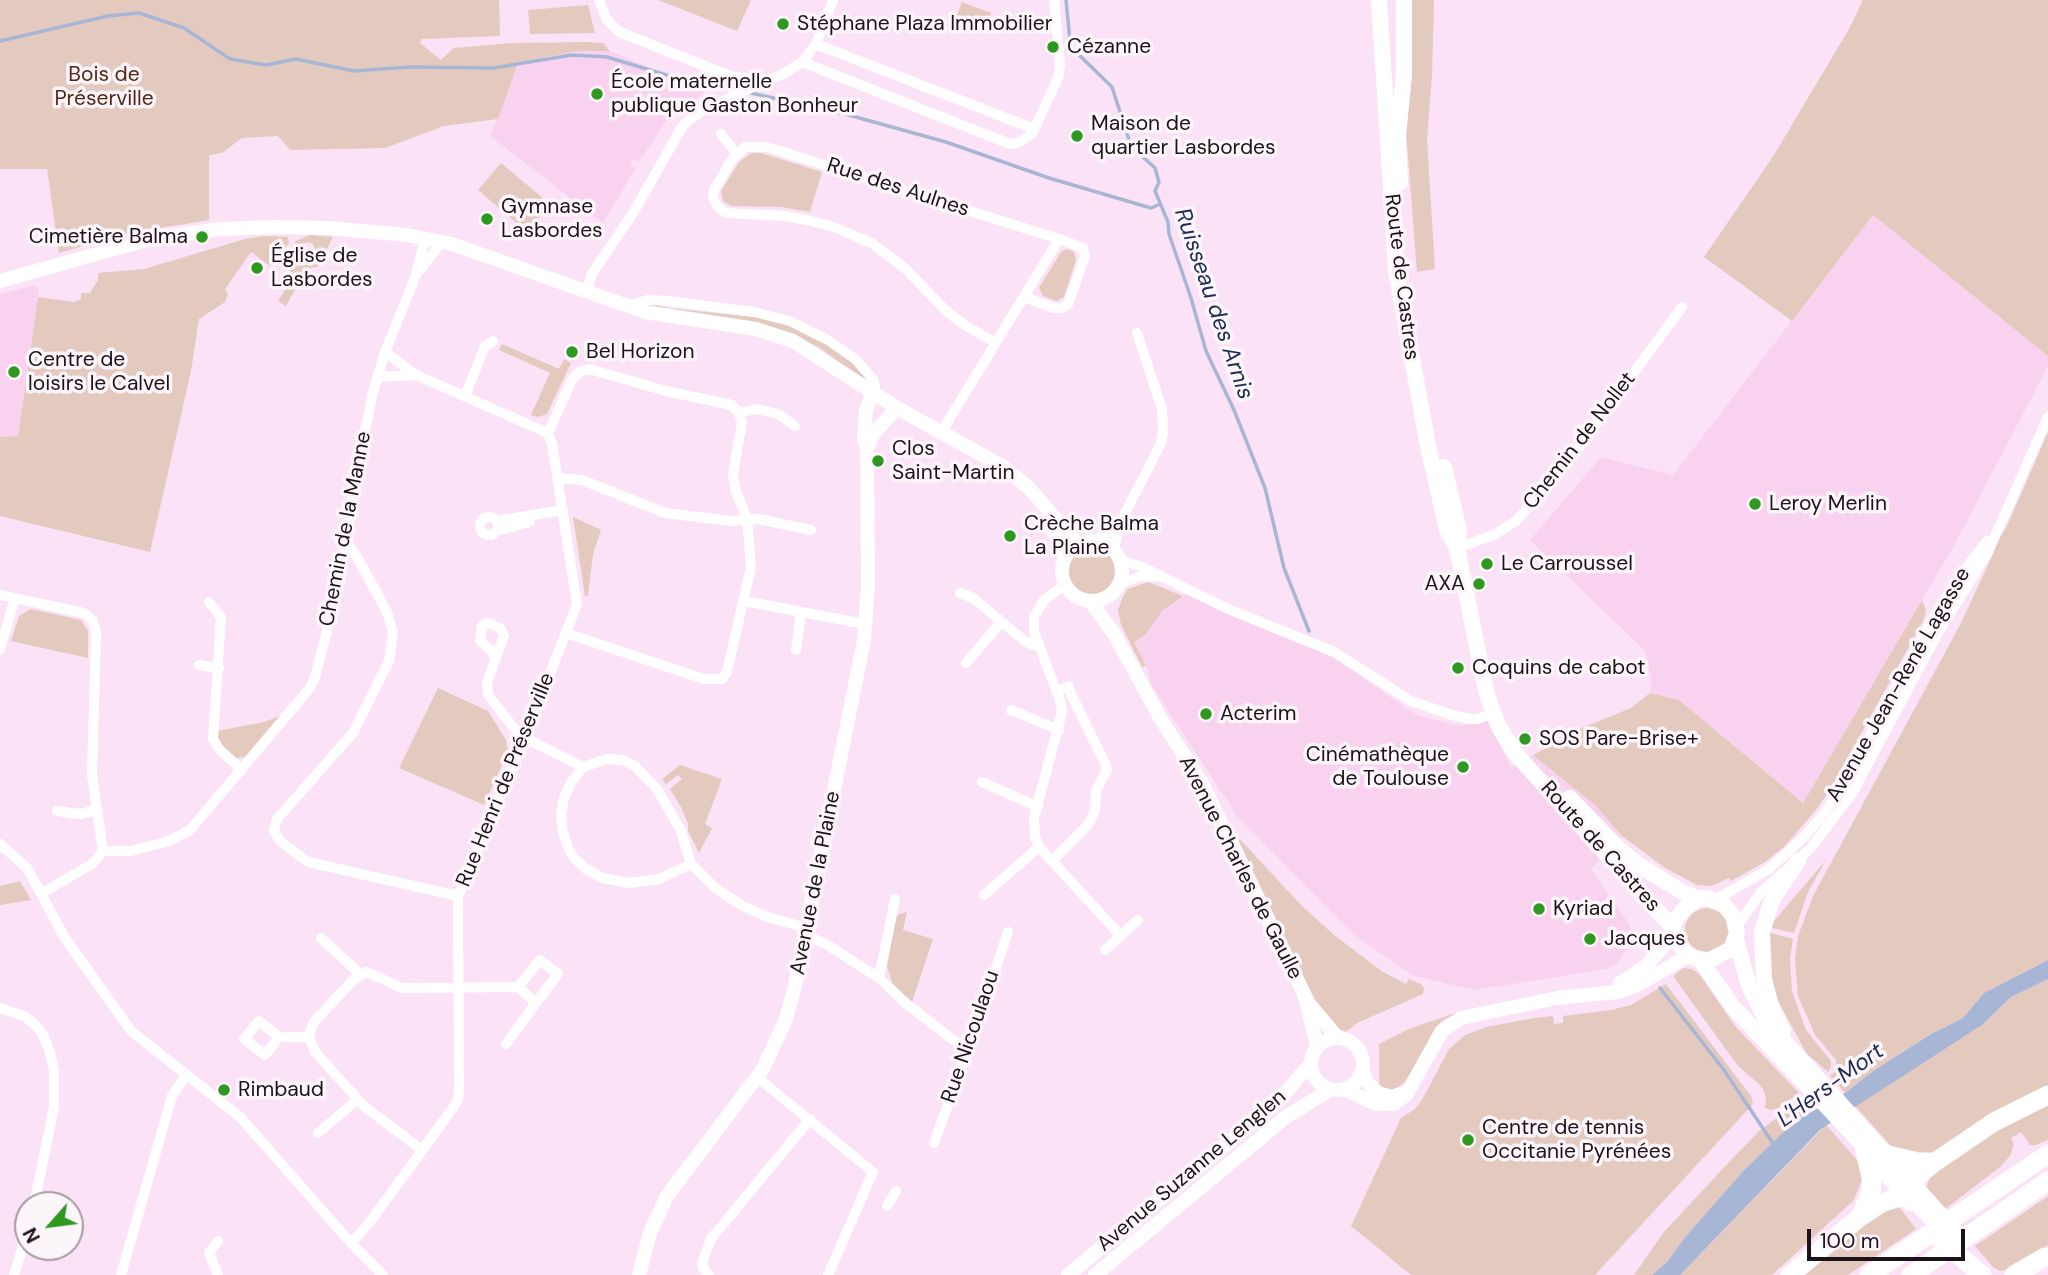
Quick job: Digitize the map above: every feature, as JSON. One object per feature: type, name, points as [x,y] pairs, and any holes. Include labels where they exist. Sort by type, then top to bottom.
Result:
[{"type":"highway","points":[[1915,1197],[1935,1162],[1994,1122],[2048,1095]]},
{"type":"highway","points":[[1860,1217],[1871,1192],[1869,1143]]},
{"type":"highway","points":[[1869,1275],[2048,1154]]},
{"type":"highway","points":[[1888,1156],[1918,1162],[1935,1162]]},
{"type":"highway","points":[[1911,1275],[2048,1181]]},
{"type":"highway","points":[[1790,1275],[1881,1203],[1915,1197]]},
{"type":"highway","points":[[1915,1197],[1936,1221],[1959,1237]]},
{"type":"highway","points":[[1938,1237],[1977,1273]]},
{"type":"highway","points":[[2014,1275],[2047,1256]]},
{"type":"highway","points":[[2028,1275],[2047,1256]]},
{"type":"main road","name":"Route de Castres","points":[[1379,0],[1396,270],[1443,514],[1447,530],[1457,548],[1485,686],[1493,712],[1507,741],[1526,766],[1674,931]]},
{"type":"main road","name":"Route de Castres","points":[[1404,0],[1404,74],[1398,136],[1406,260],[1418,339],[1459,530],[1457,548]]},
{"type":"main road","name":"Route de Castres","points":[[1526,766],[1570,798],[1637,864],[1699,899]]},
{"type":"main road","points":[[1798,861],[1772,900],[1762,932],[1761,948],[1767,993],[1792,1049],[1808,1076]]},
{"type":"main road","points":[[1792,1049],[1759,1010],[1749,986],[1733,916],[1724,905],[1723,896],[1699,899],[1685,908],[1676,919],[1674,931],[1694,958],[1734,1008],[1808,1076],[1915,1197]]},
{"type":"main road","points":[[1694,958],[1714,960],[1726,954],[1736,933]]},
{"type":"main road","points":[[1869,1143],[1888,1156],[1938,1237]]},
{"type":"main road","points":[[1959,1237],[1977,1273]]},
{"type":"street","points":[[599,0],[610,25],[629,37],[733,77],[765,82]]},
{"type":"street","points":[[586,290],[592,274],[632,213],[683,125],[698,112],[802,62],[816,44],[833,0]]},
{"type":"street","points":[[802,62],[1010,144],[1026,140],[1034,129],[1060,70],[1055,0]]},
{"type":"street","points":[[816,44],[1034,129]]},
{"type":"street","points":[[721,134],[737,153],[714,190],[713,198],[718,207],[726,213],[785,216],[811,221],[873,244],[906,269],[944,309],[963,324],[996,342]]},
{"type":"street","name":"Rue des Aulnes","points":[[737,153],[751,145],[767,147],[1082,246],[1085,253],[1071,301],[1058,308],[1024,297]]},
{"type":"street","points":[[0,281],[126,244],[202,231],[294,227],[425,238],[586,290],[626,306],[671,317],[775,334],[814,352],[872,393],[988,457],[1028,487],[1085,543],[1102,543],[1117,556],[1226,608],[1334,652],[1411,701],[1430,709],[1471,719],[1478,719],[1493,712]]},
{"type":"street","name":"Chemin de la Manne","points":[[103,850],[131,850],[179,837],[190,830],[310,688],[321,656],[342,564],[360,450],[377,377],[416,275],[425,238]]},
{"type":"street","points":[[941,433],[1059,239]]},
{"type":"street","name":"Chemin de la Manne","points":[[416,275],[442,242]]},
{"type":"street","points":[[626,306],[648,300],[668,301],[771,315],[807,328],[828,340],[868,372],[875,386],[872,393]]},
{"type":"street","name":"Chemin de Nollet","points":[[1457,548],[1496,534],[1517,520],[1566,465],[1682,307]]},
{"type":"street","points":[[1114,590],[1121,574],[1117,556],[1118,527],[1161,443],[1163,433],[1162,409],[1137,333]]},
{"type":"street","points":[[465,396],[485,346],[493,341]]},
{"type":"street","points":[[385,352],[416,375],[548,433],[572,380],[579,372],[589,369],[666,391],[732,405],[739,413],[742,422],[733,474],[736,492],[747,519],[751,566],[727,672],[722,679],[704,678],[566,633]]},
{"type":"street","points":[[377,377],[416,375]]},
{"type":"street","name":"Avenue de la Plaine","points":[[639,1275],[650,1233],[667,1196],[758,1078],[786,1019],[806,932],[865,624],[868,586],[867,449],[864,438],[866,411],[872,393]]},
{"type":"street","points":[[867,449],[874,433],[897,408]]},
{"type":"street","points":[[739,413],[748,410],[766,411],[778,414],[795,426]]},
{"type":"street","name":"Avenue Jean-René Lagasse","points":[[1736,933],[1760,892],[1798,861],[1830,825],[1852,794],[1938,633],[1988,552],[2048,417]]},
{"type":"street","name":"Rue Henri de Préserville","points":[[351,1243],[370,1222],[458,1098],[458,896],[525,738],[577,604],[558,478],[548,433]]},
{"type":"street","points":[[941,433],[1022,493],[1050,525],[1067,555]]},
{"type":"street","points":[[558,478],[582,480],[665,513],[730,521],[747,519],[811,530]]},
{"type":"street","points":[[496,526],[534,520],[544,513],[563,510]]},
{"type":"street","name":"Avenue Jean-René Lagasse","points":[[1723,896],[1761,875],[1813,828],[1836,796],[1956,581],[2000,525]]},
{"type":"street","points":[[1118,527],[1067,555],[1062,570],[1065,585],[1075,596],[1090,601],[1100,600],[1142,576],[1161,577]]},
{"type":"street","points":[[345,545],[354,551],[391,622],[393,647],[389,661],[354,733],[277,819],[274,831],[279,841],[308,862],[458,896]]},
{"type":"street","points":[[342,564],[364,572]]},
{"type":"street","points":[[1956,581],[1966,588]]},
{"type":"street","points":[[1065,585],[1037,608],[1034,624],[1038,644],[1057,691],[1062,712],[1034,827],[1039,847],[1121,936]]},
{"type":"street","name":"Avenue Charles de Gaulle","points":[[1113,632],[1114,590]]},
{"type":"street","points":[[960,593],[973,598],[1026,642],[1038,644]]},
{"type":"street","points":[[0,595],[84,613],[93,621],[96,633],[92,775],[103,850],[92,864],[42,893]]},
{"type":"street","points":[[0,649],[15,598]]},
{"type":"street","points":[[744,601],[865,624]]},
{"type":"street","name":"Avenue Charles de Gaulle","points":[[1090,601],[1113,632],[1162,721],[1202,783],[1315,1018],[1338,1038]]},
{"type":"street","points":[[209,602],[221,617],[213,740],[242,770]]},
{"type":"street","points":[[796,650],[801,612]]},
{"type":"street","points":[[966,663],[1001,622]]},
{"type":"street","points":[[495,658],[487,682],[488,695],[513,727],[525,738],[583,767]]},
{"type":"street","points":[[200,665],[219,668]]},
{"type":"street","points":[[1052,861],[1088,825],[1095,810],[1096,791],[1107,770],[1069,686],[1057,691]]},
{"type":"street","points":[[1011,710],[1059,730]]},
{"type":"street","points":[[691,864],[659,879],[639,883],[611,881],[586,869],[569,850],[561,825],[564,798],[583,767],[598,760],[615,759],[629,763],[641,771],[657,789],[674,816],[691,864],[714,887],[741,905],[767,917],[800,926],[811,938],[826,944],[879,978],[903,1001],[953,1040],[965,1045]]},
{"type":"street","points":[[982,782],[1038,807]]},
{"type":"street","points":[[57,811],[80,814],[98,810]]},
{"type":"street","points":[[0,844],[23,861],[65,938],[126,1026],[240,1116],[351,1243],[383,1275]]},
{"type":"street","points":[[984,895],[1039,847]]},
{"type":"street","points":[[879,978],[895,899]]},
{"type":"street","points":[[1105,950],[1138,920]]},
{"type":"street","points":[[1412,1085],[1398,1095],[1385,1096],[1368,1083],[1358,1049],[1350,1041],[1338,1038],[1323,1041],[1317,1046],[1311,1063],[1317,1080],[1376,1104],[1389,1105],[1406,1095],[1412,1085],[1436,1039],[1451,1024],[1472,1014],[1561,998],[1619,984],[1646,966],[1674,931]]},
{"type":"street","name":"Rue Nicoulaou","points":[[934,1143],[962,1066],[965,1045],[977,1025],[1008,932]]},
{"type":"street","points":[[321,938],[360,974]]},
{"type":"street","points":[[1561,998],[1627,990],[1694,958]]},
{"type":"street","points":[[506,1044],[558,974],[540,960],[518,986]]},
{"type":"street","points":[[422,1150],[357,1100],[315,1052],[309,1037],[313,1023],[360,974],[367,972],[402,988],[518,986],[536,1003]]},
{"type":"street","points":[[0,1007],[24,1016],[33,1023],[45,1041],[54,1070],[54,1107],[37,1191]]},
{"type":"street","name":"Avenue Charles de Gaulle","points":[[1315,1018],[1317,1046]]},
{"type":"street","points":[[279,1037],[309,1037]]},
{"type":"street","name":"Avenue Suzanne Lenglen","points":[[1069,1275],[1277,1102],[1311,1063]]},
{"type":"street","points":[[1337,1089],[1355,1082],[1362,1070]]},
{"type":"street","points":[[121,1275],[172,1096],[186,1074]]},
{"type":"street","points":[[758,1078],[873,1172],[828,1275]]},
{"type":"street","name":"Avenue Suzanne Lenglen","points":[[1095,1275],[1286,1117],[1337,1089]]},
{"type":"street","points":[[318,1133],[357,1100]]},
{"type":"street","points":[[709,1275],[702,1263],[711,1239],[810,1119]]},
{"type":"street","points":[[887,1206],[896,1191]]},
{"type":"street","points":[[218,1241],[209,1253],[218,1275]]},
{"type":"shaded area","points":[[576,51],[610,51],[705,91],[693,102],[682,97],[639,162],[633,159],[630,164],[636,168],[603,223],[490,136],[518,63]]},
{"type":"shaded area","points":[[1873,215],[2048,356],[2048,366],[1956,542],[1803,803],[1679,700],[1650,693],[1651,677],[1645,651],[1530,540],[1601,457],[1673,475]]},
{"type":"shaded area","name":"Centre de loisirs le Calvel","points":[[31,286],[39,288],[18,436],[0,437],[0,294]]},
{"type":"shaded area","points":[[1187,594],[1310,641],[1416,715],[1460,726],[1487,720],[1511,767],[1533,755],[1569,783],[1595,805],[1622,836],[1591,869],[1629,924],[1631,932],[1626,952],[1615,965],[1605,969],[1475,990],[1414,976],[1355,936],[1237,816],[1151,684],[1146,665],[1134,642],[1146,634],[1162,611]]},
{"type":"green space","name":"Bois de Préserville","points":[[0,0],[499,0],[500,36],[422,39],[420,43],[441,60],[454,48],[513,43],[603,43],[610,51],[576,51],[518,63],[498,119],[444,126],[385,148],[290,150],[278,136],[242,138],[222,153],[209,155],[209,220],[130,233],[59,253],[47,169],[0,169]]},
{"type":"green space","points":[[658,0],[751,0],[737,31]]},
{"type":"green space","points":[[1412,0],[1434,0],[1427,139],[1435,269],[1417,272],[1406,132],[1412,75]]},
{"type":"green space","points":[[1863,0],[2048,0],[2048,356],[1873,215],[1792,321],[1704,257],[1774,155],[1849,29]]},
{"type":"green space","points":[[962,2],[991,13],[984,32],[955,20]]},
{"type":"green space","points":[[588,5],[595,33],[530,34],[528,10]]},
{"type":"green space","points":[[751,153],[761,153],[822,172],[810,212],[781,207],[731,206],[723,201],[721,191],[739,162]]},
{"type":"green space","points":[[501,163],[550,204],[527,232],[478,190]]},
{"type":"green space","points":[[310,235],[333,237],[325,253],[307,242],[301,245],[297,255],[281,262],[296,241]]},
{"type":"green space","points":[[264,236],[288,237],[289,243],[270,266],[251,252],[225,289],[228,294],[225,302],[199,319],[191,371],[150,552],[0,516],[0,437],[18,436],[38,297],[74,302],[81,299],[81,293],[90,293],[98,280],[98,273],[144,269],[245,239]]},
{"type":"green space","points":[[1067,249],[1074,252],[1076,260],[1064,297],[1056,301],[1043,296],[1039,288],[1061,252]]},
{"type":"green space","points":[[316,252],[324,256],[318,267],[304,273],[286,306],[278,301],[294,276],[283,264],[301,256],[309,258]]},
{"type":"green space","points":[[651,302],[668,308],[764,318],[804,331],[852,360],[866,378],[863,379],[818,347],[800,338],[648,306]]},
{"type":"green space","points":[[502,344],[559,369],[564,359],[571,363],[547,414],[538,417],[531,415],[550,373],[499,350]]},
{"type":"green space","points":[[2048,432],[2048,960],[1984,993],[1963,1018],[1931,1034],[1873,1071],[1845,1093],[1830,1076],[1837,1070],[1836,1060],[1815,1035],[1798,996],[1795,959],[1798,936],[1813,896],[1960,625]]},
{"type":"green space","points":[[573,517],[601,530],[593,554],[588,596],[585,596]]},
{"type":"green space","points":[[1091,547],[1108,554],[1115,571],[1108,588],[1091,595],[1074,588],[1067,571],[1074,554]]},
{"type":"green space","points":[[1148,582],[1183,596],[1162,611],[1146,634],[1134,642],[1146,665],[1142,667],[1121,625],[1118,610],[1128,589]]},
{"type":"green space","points":[[1922,600],[1926,610],[1924,619],[1832,787],[1785,846],[1765,862],[1731,881],[1729,878],[1711,886],[1697,885],[1665,868],[1622,836],[1595,805],[1533,755],[1584,727],[1631,708],[1650,693],[1679,700],[1803,803]]},
{"type":"green space","points":[[31,609],[81,620],[88,631],[88,658],[11,641],[19,616]]},
{"type":"green space","points":[[438,688],[488,711],[506,740],[508,752],[484,805],[399,768]]},
{"type":"green space","points":[[280,716],[245,757],[236,758],[218,743],[217,731],[264,722]]},
{"type":"green space","points":[[680,765],[722,779],[705,824],[712,828],[699,853],[688,831],[681,807],[670,789],[682,779],[678,775],[666,784],[662,779]]},
{"type":"green space","points":[[1236,835],[1300,904],[1334,935],[1383,972],[1406,984],[1409,979],[1421,984],[1424,988],[1423,994],[1357,1023],[1346,1032],[1335,1027],[1309,988]]},
{"type":"green space","points":[[1826,860],[1808,892],[1794,933],[1772,928],[1774,921]]},
{"type":"green space","points":[[20,881],[31,900],[0,905],[0,886]]},
{"type":"green space","points":[[1707,908],[1723,914],[1729,930],[1723,946],[1707,952],[1691,946],[1685,930],[1691,914]]},
{"type":"green space","points":[[907,912],[903,930],[933,939],[912,1002],[892,983],[887,966],[896,918]]},
{"type":"green space","points":[[1768,932],[1793,939],[1790,958],[1792,991],[1806,1030],[1831,1061],[1828,1072],[1807,1054],[1775,1000],[1770,981]]},
{"type":"green space","points":[[1683,968],[1692,969],[1700,975],[1735,1026],[1799,1093],[1778,1109],[1769,1110],[1764,1107],[1765,1094],[1760,1085],[1738,1066],[1673,976]]},
{"type":"green space","points":[[2048,979],[2048,1087],[1939,1150],[1922,1157],[1891,1146],[1855,1106],[1982,1025],[2011,997]]},
{"type":"green space","points":[[1666,984],[1751,1096],[1753,1104],[1595,1275],[1411,1275],[1351,1226],[1401,1118],[1415,1109],[1422,1100],[1449,1049],[1465,1035],[1486,1027],[1534,1018],[1553,1016],[1554,1024],[1563,1023],[1563,1016],[1631,1005]]},
{"type":"green space","points":[[1459,1012],[1443,1020],[1435,1028],[1407,1081],[1393,1090],[1379,1087],[1379,1044],[1411,1028]]},
{"type":"green space","points":[[1803,1098],[1814,1109],[1794,1122],[1745,1169],[1686,1236],[1667,1262],[1652,1275],[1634,1275],[1663,1233],[1730,1161],[1758,1132]]},
{"type":"green space","points":[[2048,1104],[2048,1140],[2030,1145],[2021,1132],[2011,1138],[2014,1144],[2010,1156],[2000,1167],[1944,1210],[1926,1187],[1932,1174],[1993,1133]]},
{"type":"green space","points":[[1826,1125],[1857,1160],[1863,1177],[1854,1200],[1772,1275],[1680,1275]]},
{"type":"green space","points":[[2048,1196],[2048,1245],[2016,1269],[2000,1271],[1993,1267],[1975,1246]]},
{"type":"green space","points":[[1896,1207],[1900,1208],[1916,1229],[1848,1275],[1804,1275],[1870,1218]]},
{"type":"water","points":[[2048,960],[2048,979],[2011,997],[1982,1025],[1821,1129],[1680,1275],[1652,1275],[1667,1262],[1686,1236],[1745,1169],[1794,1122],[1845,1093],[1873,1071],[1931,1034],[1963,1018],[1984,993]]},
{"type":"waterway","name":"Ruisseau des Arnis","points":[[1066,0],[1070,41]]},
{"type":"waterway","points":[[0,41],[108,16],[139,13],[184,28],[230,59],[266,65],[296,59],[354,71],[409,67],[493,68],[572,55],[607,57],[706,87],[740,90]]},
{"type":"waterway","name":"Ruisseau des Arnis","points":[[1073,49],[1112,87],[1131,146],[1155,168],[1159,182],[1155,191],[1168,222],[1169,234],[1206,351],[1234,410],[1265,488],[1284,568],[1309,631]]},
{"type":"waterway","points":[[751,93],[845,114],[946,142],[1049,178],[1151,208],[1160,204]]},
{"type":"waterway","name":"Ruisseau des Arnis","points":[[1660,988],[1724,1070],[1774,1145]]},
{"type":"place","name":"Stéphane Plaza Immobilier","points":[[783,24]]},
{"type":"place","name":"Cézanne","points":[[1053,47]]},
{"type":"place","name":"École maternelle publique Gaston Bonheur","points":[[597,94]]},
{"type":"place","name":"Maison de quartier Lasbordes","points":[[1077,136]]},
{"type":"place","name":"Gymnase Lasbordes","points":[[487,219]]},
{"type":"place","name":"Cimetière Balma","points":[[202,237]]},
{"type":"place","name":"Église de Lasbordes","points":[[257,268]]},
{"type":"place","name":"Bel Horizon","points":[[572,352]]},
{"type":"place","name":"Centre de loisirs le Calvel","points":[[14,372]]},
{"type":"place","name":"Clos Saint-Martin","points":[[878,461]]},
{"type":"place","name":"Leroy Merlin","points":[[1755,504]]},
{"type":"place","name":"Crèche Balma La Plaine","points":[[1010,536]]},
{"type":"place","name":"Le Carroussel","points":[[1487,564]]},
{"type":"place","name":"AXA","points":[[1479,584]]},
{"type":"place","name":"Coquins de cabot","points":[[1458,668]]},
{"type":"place","name":"Acterim","points":[[1206,714]]},
{"type":"place","name":"SOS Pare-Brise+","points":[[1525,739]]},
{"type":"place","name":"Cinémathèque de Toulouse","points":[[1463,767]]},
{"type":"place","name":"Kyriad","points":[[1539,909]]},
{"type":"place","name":"Jacques","points":[[1590,939]]},
{"type":"place","name":"Rimbaud","points":[[224,1090]]},
{"type":"place","name":"Centre de tennis Occitanie Pyrénées","points":[[1468,1140]]},
{"type":"water label","name":"L'Hers-Mort","points":[[1831,1086]]}]
